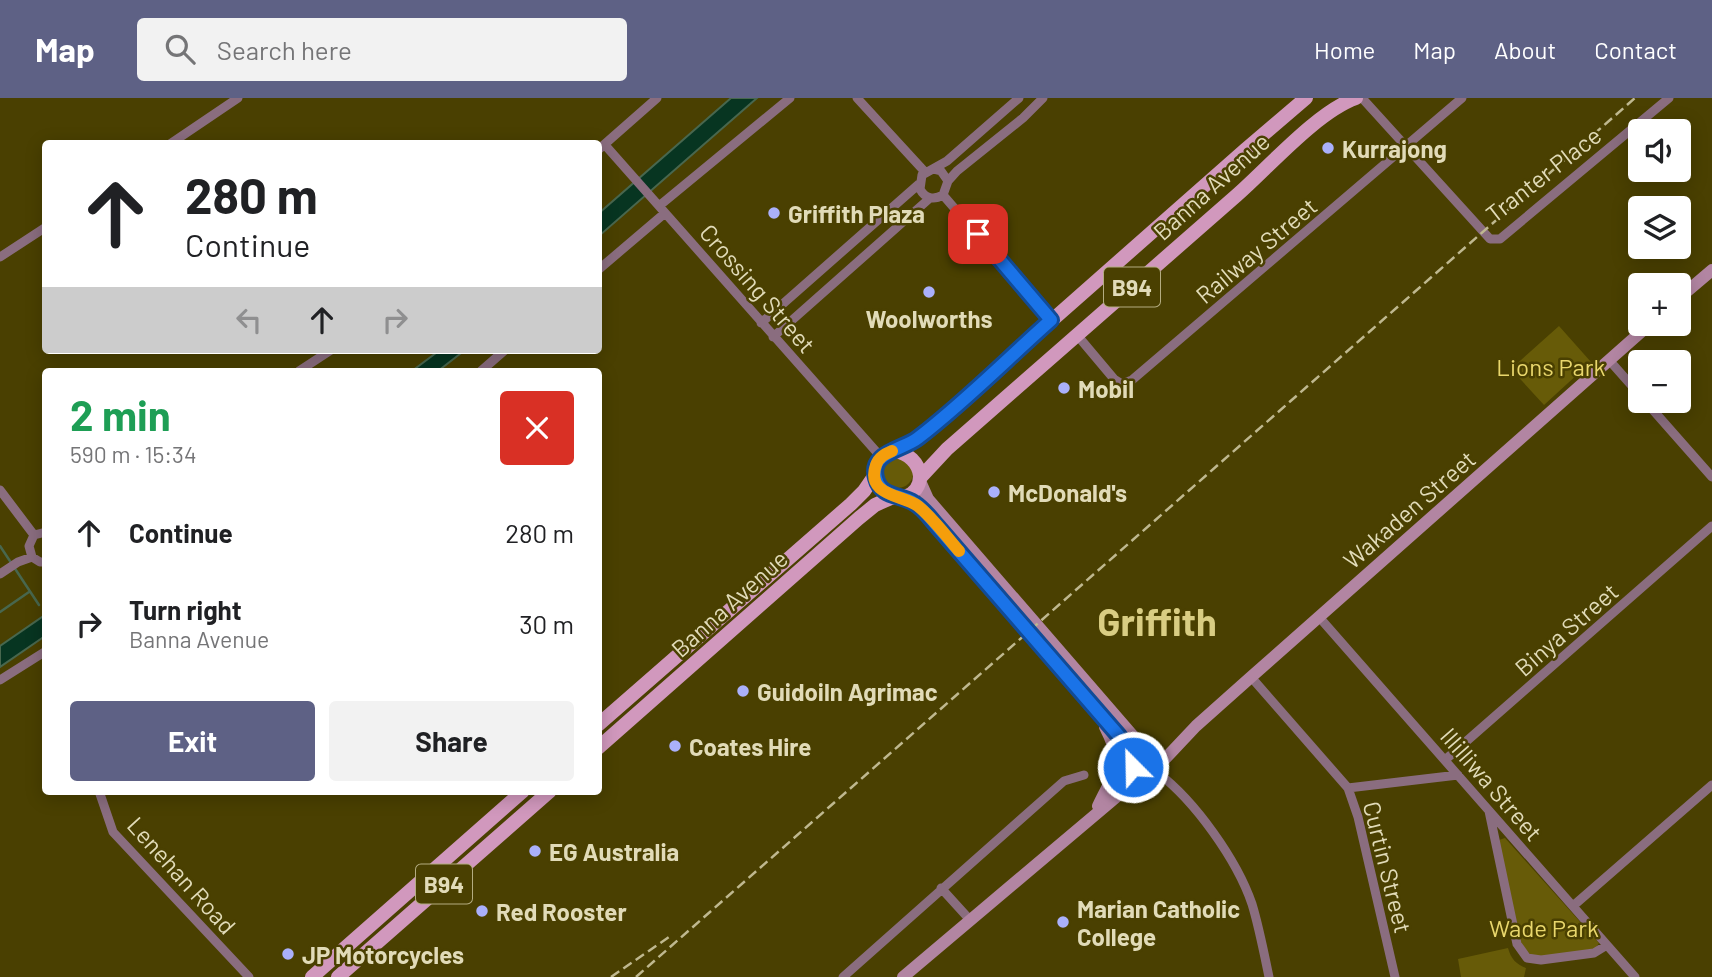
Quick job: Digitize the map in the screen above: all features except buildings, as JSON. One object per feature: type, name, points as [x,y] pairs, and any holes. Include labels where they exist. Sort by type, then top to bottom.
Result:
[{"type":"main road","name":"Banna Avenue","points":[[895,451],[909,445],[923,434],[1307,98]]},
{"type":"main road","name":"Banna Avenue","points":[[920,480],[947,449],[1322,117],[1352,99]]},
{"type":"main road","points":[[1691,288],[1712,270]]},
{"type":"main road","name":"Wakaden Street","points":[[903,977],[1079,827],[1127,788],[1156,771],[1196,726],[1636,336]]},
{"type":"main road","points":[[881,457],[875,468],[875,475],[881,488],[896,498],[915,503],[925,513],[1093,704],[1119,736],[1138,775],[1156,771],[1150,749],[1133,736],[1032,622],[924,494],[919,470],[911,459],[895,451]]},
{"type":"main road","name":"B94","points":[[881,457],[895,451]]},
{"type":"main road","name":"Banna Avenue","points":[[602,722],[851,504],[875,475]]},
{"type":"main road","name":"B94","points":[[896,498],[912,494],[920,480]]},
{"type":"main road","name":"Banna Avenue","points":[[602,744],[859,518],[875,505],[896,498]]},
{"type":"main road","points":[[1093,704],[1116,748],[1117,761],[1112,781],[1098,806]]},
{"type":"main road","name":"Wakaden Street","points":[[1079,827],[1118,785],[1138,751],[1150,749],[1196,726]]},
{"type":"main road","name":"B94","points":[[312,977],[518,795]]},
{"type":"main road","name":"B94","points":[[338,977],[545,795]]},
{"type":"street","points":[[176,140],[238,98]]},
{"type":"street","points":[[602,148],[657,98]]},
{"type":"street","points":[[602,266],[662,209],[790,98]]},
{"type":"street","points":[[857,98],[929,170],[945,173],[948,181]]},
{"type":"street","points":[[761,323],[919,184],[929,170],[947,161],[1019,98]]},
{"type":"street","points":[[943,195],[948,181],[957,171],[1023,118],[1043,98]]},
{"type":"street","name":"Railway Street","points":[[1077,335],[1114,379],[1122,384],[1132,380],[1462,98]]},
{"type":"street","name":"Tranter Place","points":[[1352,99],[1406,147],[1490,239],[1500,239],[1668,98]]},
{"type":"street","name":"Crossing Street","points":[[602,148],[635,179],[881,457]]},
{"type":"street","points":[[919,184],[922,193],[930,198]]},
{"type":"street","points":[[943,195],[1051,320]]},
{"type":"street","points":[[773,337],[930,198],[943,195]]},
{"type":"street","points":[[0,257],[42,230]]},
{"type":"street","points":[[304,368],[325,354]]},
{"type":"street","points":[[484,368],[500,354]]},
{"type":"street","points":[[1609,360],[1628,381]]},
{"type":"street","points":[[1656,413],[1712,477]]},
{"type":"street","points":[[0,490],[34,536]]},
{"type":"street","name":"Binya Street","points":[[1445,760],[1712,526]]},
{"type":"street","points":[[42,533],[34,536],[29,546],[32,557],[42,562]]},
{"type":"street","points":[[3,571],[32,557]]},
{"type":"street","name":"Illilliwa Street","points":[[1319,617],[1635,977]]},
{"type":"street","points":[[0,680],[42,653]]},
{"type":"street","name":"Curtin Street","points":[[1251,677],[1348,788],[1358,817],[1395,977]]},
{"type":"street","points":[[1156,771],[1198,814],[1238,874],[1251,902],[1269,977]]},
{"type":"street","points":[[844,977],[1064,781],[1084,775]]},
{"type":"street","points":[[1348,788],[1458,775]]},
{"type":"street","points":[[1573,906],[1712,785]]},
{"type":"street","name":"Lenehan Road","points":[[100,795],[113,832],[249,977]]},
{"type":"street","points":[[1489,811],[1517,944],[1522,953],[1527,958],[1541,960],[1594,953],[1607,945]]},
{"type":"street","points":[[942,888],[971,921]]},
{"type":"green space","name":"Lions Park","points":[[1559,326],[1591,362],[1544,405],[1511,369]]},
{"type":"green space","points":[[898,458],[909,462],[913,473],[909,484],[898,488],[887,484],[883,473],[887,462]]},
{"type":"green space","name":"Wade Park","points":[[1505,838],[1599,943],[1595,949],[1539,958],[1531,957],[1517,944],[1499,840]]},
{"type":"green space","points":[[1508,948],[1514,961],[1526,968],[1524,977],[1461,977],[1458,959]]},
{"type":"shaded area","points":[[731,98],[757,98],[602,233],[602,211]]},
{"type":"shaded area","points":[[435,354],[460,354],[442,368],[416,368]]},
{"type":"shaded area","points":[[42,617],[42,638],[0,667],[0,646]]},
{"type":"waterway","points":[[0,546],[39,605]]},
{"type":"waterway","points":[[0,612],[29,592]]},
{"type":"railway","points":[[636,977],[1635,98]]},
{"type":"railway","points":[[611,977],[669,937]]},
{"type":"slow traffic","points":[[892,451],[881,457],[875,468],[877,482],[881,488],[893,497],[915,503],[959,551]]},
{"type":"place","name":"Kurrajong","points":[[1328,148]]},
{"type":"place","name":"Griffith Plaza","points":[[774,213]]},
{"type":"place","name":"Woolworths","points":[[929,292]]},
{"type":"place","name":"Mobil","points":[[1064,388]]},
{"type":"place","name":"McDonald's","points":[[994,492]]},
{"type":"place","name":"Guidoiln Agrimac","points":[[743,691]]},
{"type":"place","name":"Coates Hire","points":[[675,746]]},
{"type":"place","name":"EG Australia","points":[[535,851]]},
{"type":"place","name":"Red Rooster","points":[[482,911]]},
{"type":"place","name":"Marian Catholic College","points":[[1063,922]]},
{"type":"place","name":"JP Motorcycles","points":[[288,954]]},
{"type":"district","name":"Griffith","points":[[1157,621]]},
{"type":"route","points":[[978,234],[1051,320],[916,440],[881,457],[875,468],[877,482],[893,497],[915,503],[937,526],[1093,704],[1133,757],[1133,767]]}]
